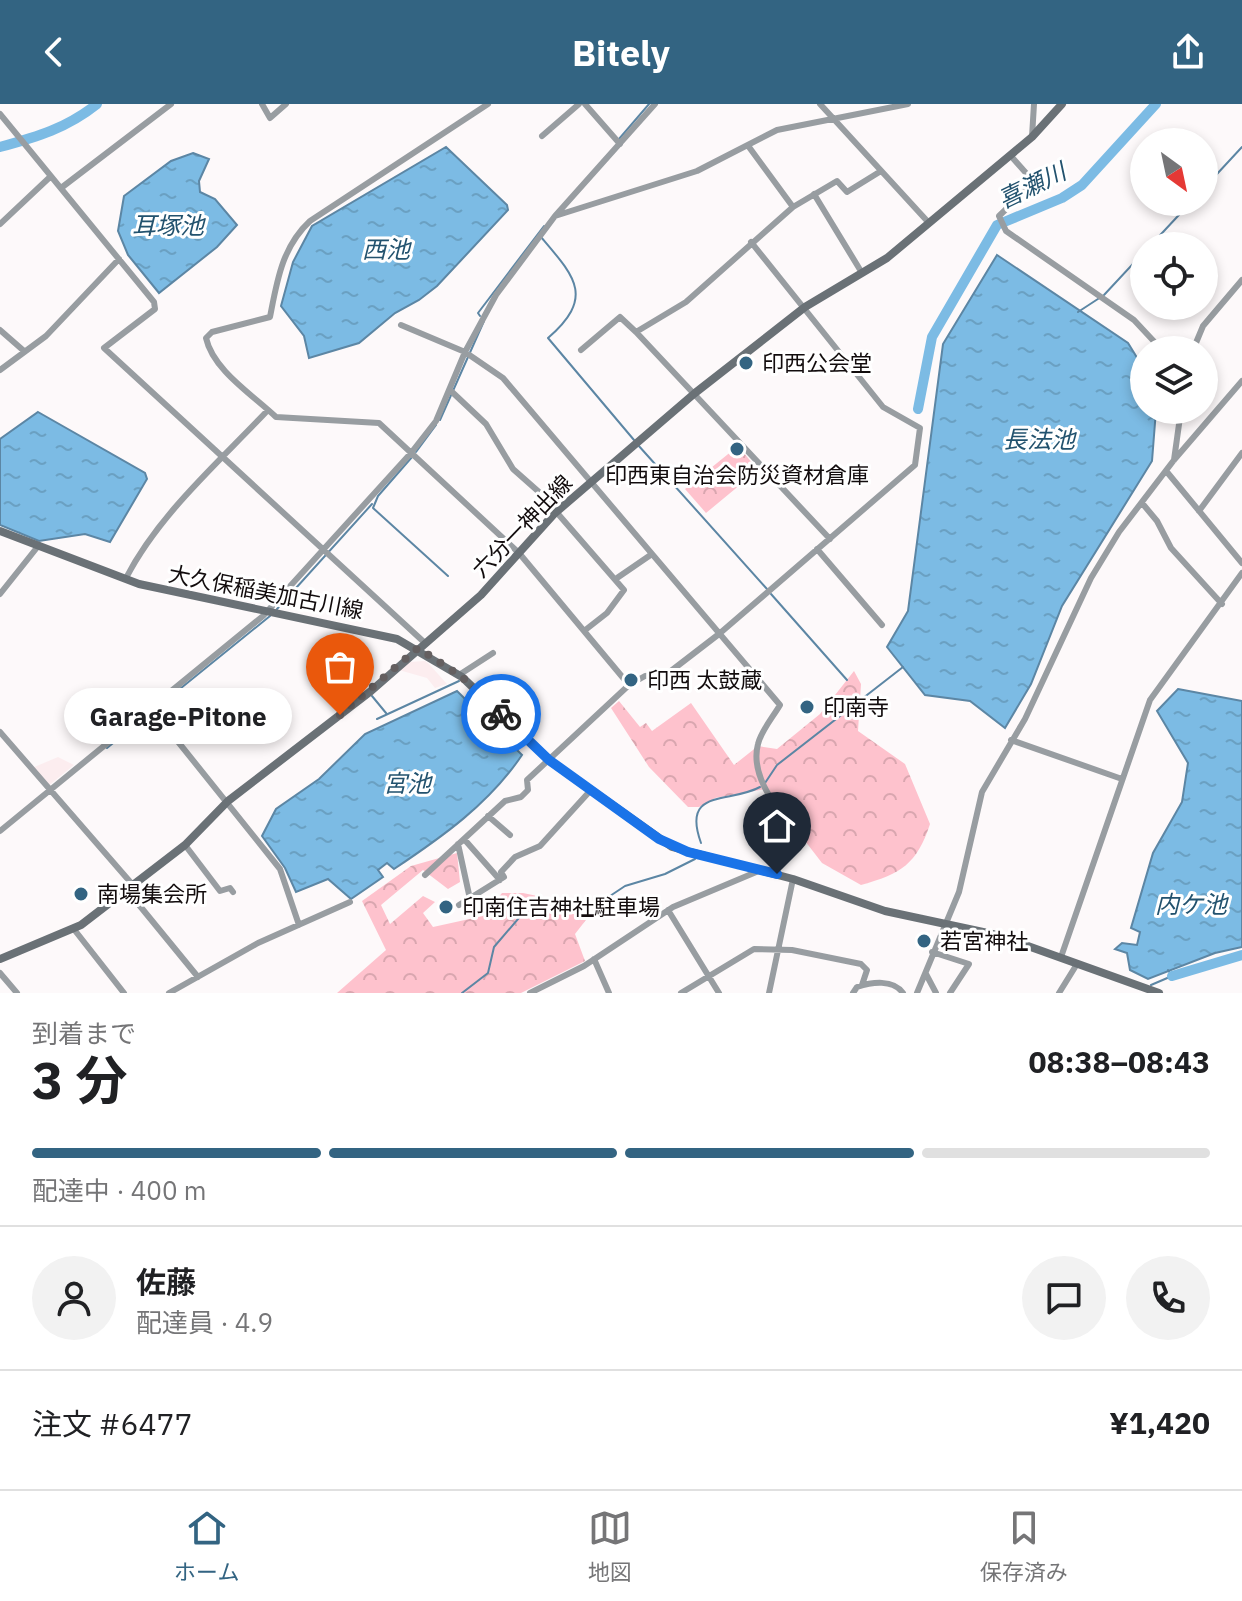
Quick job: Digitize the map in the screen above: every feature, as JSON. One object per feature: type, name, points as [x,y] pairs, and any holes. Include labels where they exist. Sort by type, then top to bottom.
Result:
[{"type":"main road","name":"六分一神出線","points":[[0,959],[73,928],[107,908],[129,886],[185,845],[228,801],[371,691],[481,595],[556,512],[695,393],[805,307],[887,258],[1032,137],[1062,104]]},
{"type":"main road","name":"大久保稲美加古川線","points":[[0,531],[174,593],[366,630],[422,646],[459,675],[549,760],[672,847],[793,879],[885,911],[997,935],[1159,993]]},
{"type":"street","points":[[61,188],[171,104]]},
{"type":"street","points":[[262,104],[270,118],[286,104]]},
{"type":"street","points":[[488,104],[451,125],[298,232],[290,241],[277,277],[270,317],[212,332],[206,338],[214,357],[276,417],[379,423],[519,553],[629,685]]},
{"type":"street","points":[[542,136],[582,104],[620,144]]},
{"type":"street","points":[[0,831],[268,611],[411,453],[436,421],[465,352],[496,295],[555,216],[655,104]]},
{"type":"street","points":[[820,104],[929,223]]},
{"type":"street","points":[[555,216],[697,171],[777,130],[908,104]]},
{"type":"street","points":[[1032,137],[1034,104]]},
{"type":"street","points":[[0,114],[154,302],[155,309],[104,348],[422,646]]},
{"type":"street","points":[[749,147],[793,207]]},
{"type":"street","points":[[1010,155],[1034,182],[999,216],[1004,228],[1134,320],[1149,336]]},
{"type":"street","points":[[636,332],[686,302],[793,207],[837,181],[847,192],[881,171]]},
{"type":"street","points":[[0,224],[50,177]]},
{"type":"street","points":[[814,194],[862,273]]},
{"type":"street","points":[[425,875],[505,801],[521,797],[528,790],[527,780],[629,685],[645,676],[667,674],[719,634],[915,465],[920,428],[883,407],[751,242]]},
{"type":"street","points":[[0,370],[46,336],[119,259]]},
{"type":"street","points":[[1199,336],[1203,326],[1242,280]]},
{"type":"street","points":[[581,350],[620,317],[830,539]]},
{"type":"street","points":[[401,325],[465,352],[503,378],[589,484],[780,705],[758,743],[756,760],[768,794],[798,836]]},
{"type":"street","points":[[0,330],[24,351]]},
{"type":"street","points":[[917,993],[959,892],[982,792],[1037,695],[1091,578],[1119,532],[1174,460],[1242,381]]},
{"type":"street","points":[[450,390],[486,424],[513,469],[586,540],[624,590],[584,631]]},
{"type":"street","points":[[126,578],[139,553],[160,527],[268,410]]},
{"type":"street","points":[[1174,460],[1179,424]]},
{"type":"street","points":[[1199,511],[1242,453]]},
{"type":"street","points":[[1167,472],[1242,563]]},
{"type":"street","points":[[1142,503],[1157,521],[1171,548],[1222,604]]},
{"type":"street","points":[[0,594],[39,545]]},
{"type":"street","points":[[817,549],[882,625]]},
{"type":"street","points":[[617,578],[652,554]]},
{"type":"street","points":[[1061,957],[1150,700],[1242,573]]},
{"type":"street","points":[[459,675],[493,653]]},
{"type":"street","points":[[151,708],[280,869],[299,925]]},
{"type":"street","points":[[0,732],[129,886],[198,977]]},
{"type":"street","points":[[1011,740],[1122,779]]},
{"type":"street","points":[[459,905],[504,877],[501,872],[506,864],[540,846],[590,791]]},
{"type":"street","points":[[488,816],[510,835]]},
{"type":"street","points":[[461,841],[500,880]]},
{"type":"street","points":[[461,841],[470,899]]},
{"type":"street","points":[[185,845],[220,891],[230,888],[233,892]]},
{"type":"street","points":[[530,993],[594,959],[668,910],[761,870]]},
{"type":"street","points":[[769,993],[793,879]]},
{"type":"street","points":[[169,993],[350,902]]},
{"type":"street","points":[[668,910],[719,993]]},
{"type":"street","points":[[73,928],[124,993]]},
{"type":"street","points":[[681,993],[754,949],[777,949],[861,964],[867,970],[862,985],[853,993]]},
{"type":"street","points":[[932,952],[969,964],[950,993]]},
{"type":"street","points":[[594,959],[609,993]]},
{"type":"street","points":[[1059,993],[1077,964]]},
{"type":"street","points":[[0,973],[17,993]]},
{"type":"street","points":[[926,974],[936,993]]},
{"type":"street","points":[[862,985],[890,983],[903,993]]},
{"type":"street","points":[[548,984],[554,993]]},
{"type":"shaded area","points":[[425,661],[447,684],[435,688],[427,678],[399,670],[409,662]]},
{"type":"shaded area","points":[[58,757],[74,765],[47,787],[32,768]]},
{"type":"green space","points":[[738,446],[758,470],[706,513],[685,489]]},
{"type":"green space","points":[[854,671],[861,684],[858,731],[905,764],[930,824],[919,849],[906,865],[861,885],[822,863],[765,789],[715,798],[699,807],[688,807],[649,767],[611,708],[619,701],[640,727],[646,723],[652,731],[691,703],[734,765],[758,746],[777,749],[820,714]]},
{"type":"green space","points":[[457,853],[460,882],[448,889],[423,870],[381,905],[390,924],[423,896],[435,902],[423,913],[433,927],[483,916],[502,893],[523,893],[585,906],[589,916],[575,934],[585,961],[521,993],[337,993],[386,950],[362,901],[411,866]]},
{"type":"water","name":"西池","points":[[446,147],[507,205],[508,210],[437,286],[419,300],[395,313],[359,343],[309,358],[304,336],[281,306],[293,262],[312,226]]},
{"type":"water","name":"耳塚池","points":[[193,153],[209,159],[199,181],[200,192],[215,199],[237,225],[217,247],[159,293],[128,255],[118,231],[124,196],[171,161]]},
{"type":"water","name":"長法池","points":[[997,255],[1128,343],[1130,424],[1155,424],[1152,461],[1062,606],[1031,684],[1005,728],[970,701],[925,695],[887,647],[908,611],[943,344]]},
{"type":"water","points":[[38,412],[145,473],[147,479],[110,542],[85,534],[39,541],[0,525],[0,439]]},
{"type":"water","name":"内ケ池","points":[[1178,689],[1242,701],[1242,947],[1215,953],[1148,979],[1130,970],[1127,953],[1115,949],[1122,943],[1137,945],[1140,932],[1131,928],[1153,853],[1182,802],[1188,763],[1157,711]]},
{"type":"water","name":"宮池","points":[[457,691],[522,755],[509,773],[480,804],[447,832],[394,869],[387,863],[378,870],[383,877],[351,899],[328,879],[296,892],[285,868],[262,836],[276,809],[319,779],[365,734]]},
{"type":"waterway","points":[[0,147],[51,131],[97,104]]},
{"type":"waterway","points":[[619,139],[649,104]]},
{"type":"waterway","name":"喜瀬川","points":[[918,409],[932,337],[997,225],[1062,198],[1082,185],[1156,104]]},
{"type":"waterway","points":[[1218,173],[1242,147]]},
{"type":"waterway","points":[[1163,232],[1178,216]]},
{"type":"waterway","points":[[480,316],[478,313],[544,226]]},
{"type":"waterway","points":[[541,237],[563,264],[575,287],[572,311],[548,338],[634,440]]},
{"type":"waterway","points":[[1078,312],[1104,295],[1130,267]]},
{"type":"waterway","points":[[440,420],[484,321]]},
{"type":"waterway","points":[[416,452],[436,425]]},
{"type":"waterway","points":[[638,445],[767,589]]},
{"type":"waterway","points":[[412,457],[378,496],[373,508],[448,576]]},
{"type":"waterway","points":[[277,609],[372,504]]},
{"type":"waterway","points":[[771,594],[847,680]]},
{"type":"waterway","points":[[107,748],[270,616]]},
{"type":"waterway","points":[[765,783],[777,765],[903,667]]},
{"type":"waterway","points":[[377,719],[459,681]]},
{"type":"waterway","points":[[372,696],[386,713]]},
{"type":"waterway","points":[[701,843],[697,813],[703,806],[760,787]]},
{"type":"waterway","points":[[462,993],[488,973],[494,947],[530,905],[546,902],[595,906],[625,886],[665,874],[695,859]]},
{"type":"waterway","points":[[1172,976],[1242,955]]},
{"type":"waterway","points":[[1151,985],[1172,976],[1168,970]]},
{"type":"way so far","points":[[340,715],[418,648],[462,677],[501,714]]},
{"type":"place","name":"印西公会堂","points":[[746,363]]},
{"type":"place","name":"印西東自治会防災資材倉庫","points":[[737,449]]},
{"type":"place","name":"印西 太鼓蔵","points":[[631,680]]},
{"type":"place","name":"印南寺","points":[[807,707]]},
{"type":"place","name":"Garage-Pitone","points":[[340,715]]},
{"type":"place","name":"南場集会所","points":[[81,894]]},
{"type":"place","name":"印南住吉神社駐車場","points":[[446,907]]},
{"type":"place","name":"若宮神社","points":[[924,941]]},
{"type":"route","points":[[501,714],[549,760],[672,847],[777,874]]}]
